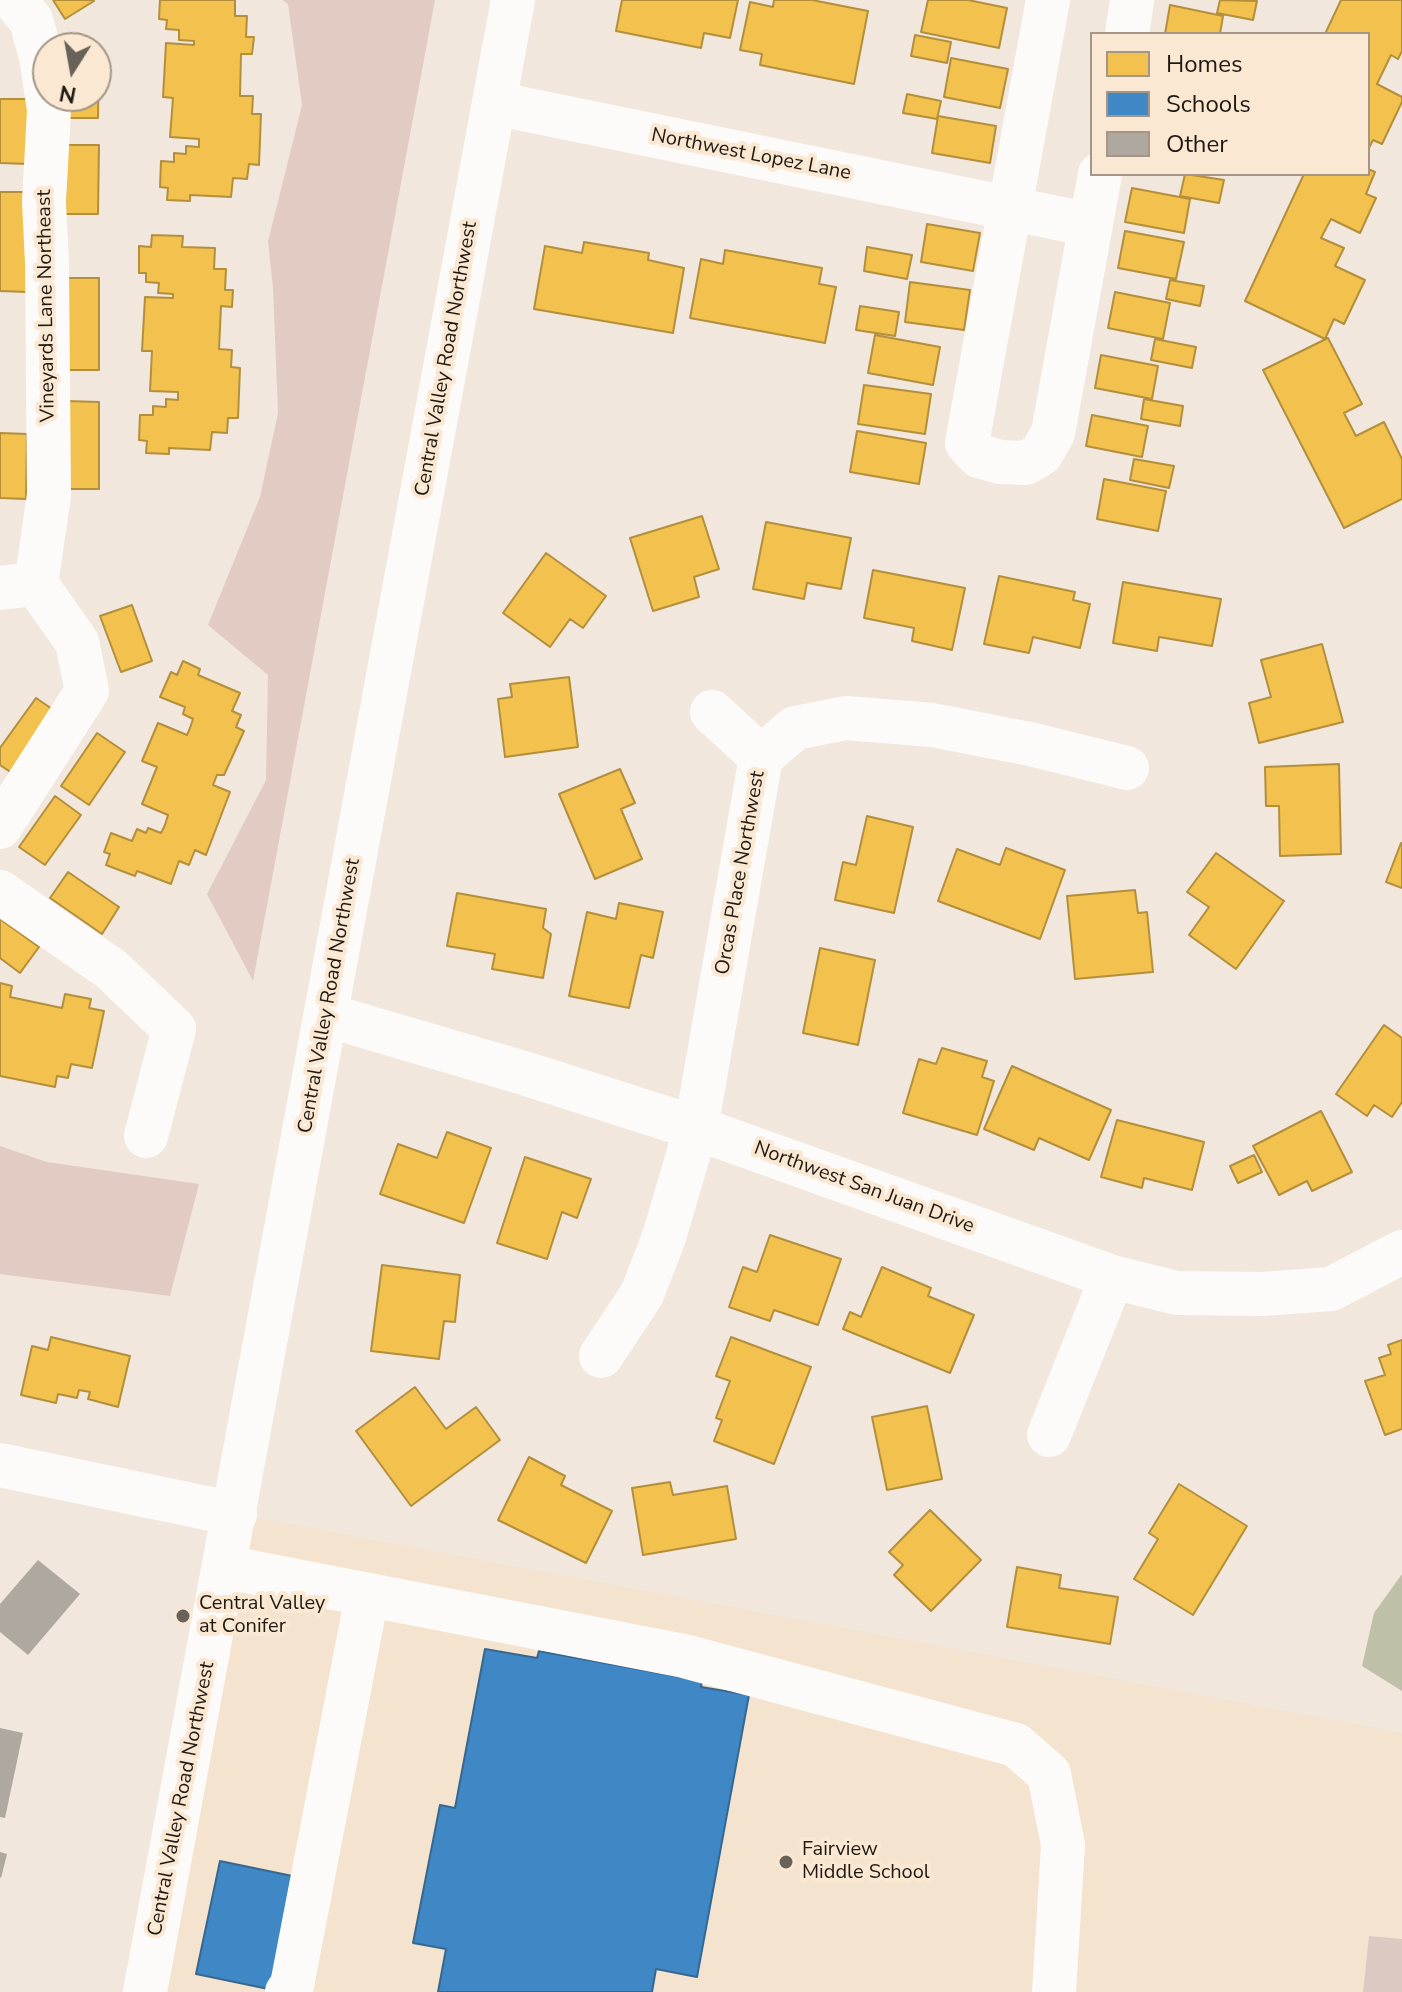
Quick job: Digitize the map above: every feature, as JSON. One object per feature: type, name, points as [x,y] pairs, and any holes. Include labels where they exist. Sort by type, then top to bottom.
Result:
[{"type":"street","name":"Vineyards Lane Northeast","points":[[14,0],[31,20],[41,57],[49,110],[44,202],[49,495],[18,586]]},
{"type":"street","name":"Central Valley Road Northwest","points":[[145,1992],[513,0]]},
{"type":"street","points":[[1048,0],[967,443],[979,456],[1000,462],[1026,463],[1041,454],[1053,433],[1100,176]]},
{"type":"street","points":[[1127,32],[1132,0]]},
{"type":"street","name":"Northwest Lopez Lane","points":[[494,103],[1091,225]]},
{"type":"street","points":[[0,827],[87,691],[77,642],[18,586]]},
{"type":"street","points":[[712,712],[761,757]]},
{"type":"street","name":"Orcas Place Northwest","points":[[601,1356],[642,1294],[664,1237],[696,1128],[761,757],[795,728],[846,718],[932,725],[1030,744],[1127,768]]},
{"type":"street","points":[[0,892],[111,969],[174,1029],[146,1136]]},
{"type":"street","name":"Northwest San Juan Drive","points":[[326,1015],[696,1128],[1112,1277],[1177,1293],[1262,1294],[1331,1289],[1402,1252]]},
{"type":"street","points":[[1049,1435],[1112,1277]]},
{"type":"street","points":[[0,1465],[235,1514]]},
{"type":"street","points":[[225,1567],[684,1656],[1016,1745],[1049,1774],[1063,1845],[1054,1992]]},
{"type":"street","points":[[287,1992],[292,1985],[367,1596]]},
{"type":"shaded area","points":[[282,0],[435,0],[253,981],[207,894],[266,780],[268,675],[208,625],[260,497],[278,413],[268,241],[302,105],[288,4]]},
{"type":"shaded area","points":[[0,1146],[47,1162],[199,1184],[170,1296],[0,1274]]},
{"type":"shaded area","name":"Fairview Middle School","points":[[235,1514],[1402,1733],[1402,1992],[145,1992]]},
{"type":"shaded area","points":[[1402,1574],[1402,1691],[1362,1666],[1374,1613]]},
{"type":"shaded area","points":[[1369,1936],[1402,1939],[1402,1992],[1363,1992]]},
{"type":"building: Homes","points":[[53,0],[93,0],[94,1],[65,19]]},
{"type":"building: Homes","points":[[160,0],[235,0],[235,16],[247,16],[246,37],[254,37],[252,54],[241,54],[240,96],[253,96],[252,114],[261,114],[259,165],[249,164],[247,179],[233,178],[231,197],[190,195],[190,201],[167,200],[168,188],[160,187],[161,161],[174,162],[174,153],[186,154],[186,146],[199,147],[199,139],[170,137],[173,98],[163,97],[166,43],[194,45],[194,41],[179,40],[179,30],[166,29],[167,20],[159,19]]},
{"type":"building: Homes","points":[[622,0],[738,0],[730,38],[704,33],[701,48],[616,31]]},
{"type":"building: Homes","points":[[774,0],[812,0],[868,11],[854,84],[760,65],[762,54],[740,50],[750,2],[773,7]]},
{"type":"building: Homes","points":[[928,0],[968,0],[1007,8],[999,48],[921,32]]},
{"type":"building: Homes","points":[[1220,0],[1257,1],[1253,20],[1217,13]]},
{"type":"building: Homes","points":[[1341,0],[1402,0],[1402,51],[1398,59],[1391,55],[1377,84],[1402,97],[1402,102],[1382,144],[1373,140],[1370,146],[1370,32],[1326,32]]},
{"type":"building: Homes","points":[[1170,5],[1223,16],[1220,32],[1165,32]]},
{"type":"building: Homes","points":[[915,35],[951,42],[947,63],[911,56]]},
{"type":"building: Homes","points":[[951,58],[1008,69],[1000,108],[944,97]]},
{"type":"building: Homes","points":[[907,94],[941,101],[937,119],[903,113]]},
{"type":"building: Homes","points":[[0,99],[28,99],[28,164],[0,163]]},
{"type":"building: Homes","points":[[66,112],[98,112],[98,118],[66,118]]},
{"type":"building: Homes","points":[[938,116],[996,126],[990,163],[932,153]]},
{"type":"building: Homes","points":[[66,145],[99,145],[98,214],[65,214]]},
{"type":"building: Homes","points":[[1370,170],[1375,172],[1366,194],[1376,198],[1360,233],[1331,219],[1321,238],[1344,248],[1335,266],[1365,280],[1344,324],[1334,319],[1325,339],[1245,301],[1303,176],[1370,176]]},
{"type":"building: Homes","points":[[1185,176],[1224,180],[1219,203],[1180,196]]},
{"type":"building: Homes","points":[[1132,188],[1190,199],[1184,233],[1125,222]]},
{"type":"building: Homes","points":[[0,192],[29,192],[27,292],[0,291]]},
{"type":"building: Homes","points":[[927,224],[980,233],[973,271],[921,262]]},
{"type":"building: Homes","points":[[1125,231],[1184,242],[1176,279],[1118,268]]},
{"type":"building: Homes","points":[[152,235],[183,236],[182,247],[215,248],[214,269],[226,269],[225,290],[233,290],[232,307],[221,306],[219,349],[232,350],[231,367],[240,368],[238,418],[228,418],[227,433],[212,432],[210,450],[169,448],[169,454],[146,453],[147,441],[139,440],[140,415],[153,415],[153,406],[166,407],[166,399],[178,400],[178,392],[150,391],[152,351],[142,351],[145,297],[173,298],[173,294],[158,293],[159,283],[146,282],[146,273],[139,273],[139,246],[151,247]]},
{"type":"building: Homes","points":[[584,242],[649,253],[648,260],[684,268],[673,333],[534,309],[545,246],[582,253]]},
{"type":"building: Homes","points":[[867,247],[912,255],[907,279],[864,271]]},
{"type":"building: Homes","points":[[725,250],[822,268],[819,284],[836,287],[825,343],[690,318],[701,259],[723,264]]},
{"type":"building: Homes","points":[[67,278],[99,278],[99,370],[66,370]]},
{"type":"building: Homes","points":[[1170,280],[1204,286],[1200,306],[1166,299]]},
{"type":"building: Homes","points":[[910,282],[970,290],[964,330],[905,322]]},
{"type":"building: Homes","points":[[1115,292],[1170,303],[1163,339],[1108,328]]},
{"type":"building: Homes","points":[[860,306],[899,312],[895,336],[856,330]]},
{"type":"building: Homes","points":[[875,335],[940,347],[933,385],[868,373]]},
{"type":"building: Homes","points":[[1328,338],[1362,404],[1344,413],[1356,436],[1384,422],[1402,459],[1402,499],[1344,528],[1263,370]]},
{"type":"building: Homes","points":[[1155,339],[1196,347],[1192,368],[1151,360]]},
{"type":"building: Homes","points":[[1101,355],[1158,366],[1152,399],[1095,388]]},
{"type":"building: Homes","points":[[864,385],[931,394],[925,434],[858,424]]},
{"type":"building: Homes","points":[[1144,399],[1183,406],[1180,426],[1141,419]]},
{"type":"building: Homes","points":[[66,401],[99,402],[99,489],[65,489]]},
{"type":"building: Homes","points":[[1092,415],[1148,426],[1142,457],[1086,446]]},
{"type":"building: Homes","points":[[857,431],[926,443],[919,484],[850,472]]},
{"type":"building: Homes","points":[[0,433],[27,434],[26,499],[0,498]]},
{"type":"building: Homes","points":[[1134,459],[1174,466],[1169,488],[1130,480]]},
{"type":"building: Homes","points":[[1104,479],[1166,491],[1158,531],[1097,519]]},
{"type":"building: Homes","points":[[702,516],[719,569],[694,577],[699,597],[653,611],[630,538]]},
{"type":"building: Homes","points":[[766,522],[851,538],[841,589],[807,583],[804,599],[753,589]]},
{"type":"building: Homes","points":[[546,553],[606,596],[583,628],[570,619],[550,647],[503,613]]},
{"type":"building: Homes","points":[[873,570],[965,588],[952,650],[912,641],[914,628],[864,618]]},
{"type":"building: Homes","points":[[999,576],[1075,592],[1073,600],[1090,604],[1080,648],[1033,637],[1029,653],[984,644]]},
{"type":"building: Homes","points":[[1123,582],[1221,599],[1212,646],[1159,637],[1157,651],[1113,643]]},
{"type":"building: Homes","points":[[132,605],[152,661],[121,672],[100,616]]},
{"type":"building: Homes","points":[[1322,644],[1343,722],[1259,743],[1249,703],[1271,697],[1261,660]]},
{"type":"building: Homes","points":[[183,661],[200,669],[198,675],[240,693],[232,711],[241,715],[236,727],[244,731],[224,775],[217,775],[213,785],[230,792],[206,855],[195,850],[189,865],[179,861],[171,884],[137,871],[135,876],[106,865],[110,854],[104,852],[111,833],[132,841],[137,829],[146,833],[148,828],[161,833],[165,825],[168,815],[142,804],[157,767],[142,761],[158,723],[187,735],[190,728],[193,719],[183,714],[185,707],[160,697],[171,672],[177,675]]},
{"type":"building: Homes","points":[[569,677],[578,747],[505,757],[498,699],[512,697],[510,684]]},
{"type":"building: Homes","points":[[36,698],[61,715],[18,777],[0,765],[0,748]]},
{"type":"building: Homes","points":[[97,733],[125,752],[89,805],[61,786]]},
{"type":"building: Homes","points":[[1339,764],[1341,854],[1280,856],[1279,806],[1266,806],[1265,767]]},
{"type":"building: Homes","points":[[620,769],[635,803],[621,809],[642,859],[595,879],[559,794]]},
{"type":"building: Homes","points":[[55,796],[81,815],[45,865],[19,847]]},
{"type":"building: Homes","points":[[867,816],[913,827],[894,913],[835,900],[843,862],[856,865]]},
{"type":"building: Homes","points":[[1402,843],[1402,888],[1386,882]]},
{"type":"building: Homes","points":[[1006,848],[1065,870],[1040,939],[938,901],[957,849],[1000,865]]},
{"type":"building: Homes","points":[[1216,853],[1284,901],[1236,969],[1189,935],[1209,907],[1187,892]]},
{"type":"building: Homes","points":[[68,872],[119,907],[102,934],[50,898]]},
{"type":"building: Homes","points":[[1135,890],[1138,913],[1147,912],[1153,972],[1075,979],[1067,896]]},
{"type":"building: Homes","points":[[457,893],[546,909],[543,928],[551,934],[543,978],[492,969],[495,954],[447,946]]},
{"type":"building: Homes","points":[[619,903],[663,912],[653,958],[641,955],[629,1008],[569,996],[587,912],[616,919]]},
{"type":"building: Homes","points":[[0,919],[39,947],[20,973],[0,958]]},
{"type":"building: Homes","points":[[820,948],[875,960],[858,1045],[803,1033]]},
{"type":"building: Homes","points":[[0,983],[12,986],[10,997],[62,1008],[65,994],[91,999],[89,1008],[104,1011],[92,1068],[71,1064],[68,1078],[57,1076],[55,1087],[0,1076]]},
{"type":"building: Homes","points":[[1384,1025],[1402,1038],[1402,1102],[1392,1117],[1374,1105],[1367,1116],[1336,1094]]},
{"type":"building: Homes","points":[[942,1048],[987,1061],[982,1077],[994,1081],[977,1135],[903,1113],[919,1059],[936,1064]]},
{"type":"building: Homes","points":[[1012,1066],[1111,1110],[1089,1160],[1039,1138],[1034,1150],[984,1129]]},
{"type":"building: Homes","points":[[1321,1111],[1352,1172],[1312,1191],[1307,1181],[1279,1195],[1253,1146]]},
{"type":"building: Homes","points":[[1117,1120],[1204,1142],[1192,1190],[1144,1178],[1142,1188],[1101,1177]]},
{"type":"building: Homes","points":[[447,1132],[491,1148],[464,1223],[380,1194],[398,1144],[437,1158]]},
{"type":"building: Homes","points":[[1254,1155],[1262,1172],[1238,1183],[1230,1166]]},
{"type":"building: Homes","points":[[525,1157],[591,1179],[577,1218],[562,1212],[547,1259],[497,1243]]},
{"type":"building: Homes","points":[[770,1235],[841,1259],[818,1325],[774,1310],[770,1321],[729,1307],[743,1267],[757,1272]]},
{"type":"building: Homes","points":[[382,1265],[460,1275],[455,1322],[444,1321],[439,1359],[371,1351]]},
{"type":"building: Homes","points":[[882,1267],[931,1288],[928,1296],[974,1315],[950,1373],[843,1329],[850,1312],[861,1317]]},
{"type":"building: Homes","points":[[51,1337],[130,1356],[118,1407],[88,1399],[90,1392],[79,1390],[77,1398],[58,1394],[56,1403],[21,1395],[32,1346],[48,1350]]},
{"type":"building: Homes","points":[[731,1337],[811,1367],[774,1464],[714,1441],[722,1420],[716,1418],[730,1381],[716,1376]]},
{"type":"building: Homes","points":[[1402,1340],[1402,1429],[1385,1435],[1365,1381],[1385,1375],[1379,1358],[1391,1354],[1388,1345]]},
{"type":"building: Homes","points":[[415,1387],[446,1429],[476,1407],[500,1440],[411,1506],[356,1431]]},
{"type":"building: Homes","points":[[927,1406],[942,1479],[887,1490],[872,1417]]},
{"type":"building: Homes","points":[[529,1457],[565,1476],[561,1485],[612,1511],[586,1563],[498,1520]]},
{"type":"building: Homes","points":[[670,1482],[673,1495],[727,1486],[736,1539],[643,1555],[632,1488]]},
{"type":"building: Homes","points":[[1179,1484],[1247,1526],[1193,1615],[1134,1579],[1158,1539],[1149,1533]]},
{"type":"building: Homes","points":[[930,1510],[981,1560],[931,1611],[894,1575],[903,1565],[889,1552]]},
{"type":"building: Homes","points":[[1017,1567],[1061,1575],[1059,1588],[1118,1597],[1110,1644],[1007,1627]]},
{"type":"building: Schools","points":[[485,1649],[537,1658],[539,1651],[702,1681],[701,1687],[749,1695],[697,1977],[656,1969],[652,1992],[438,1992],[446,1949],[413,1943],[440,1805],[455,1808]]},
{"type":"building: Schools","points":[[220,1861],[302,1878],[278,1991],[196,1974]]},
{"type":"building: Other","points":[[38,1560],[80,1594],[28,1655],[0,1632],[0,1604]]},
{"type":"building: Other","points":[[0,1728],[23,1733],[5,1818],[0,1817]]},
{"type":"building: Other","points":[[0,1852],[7,1854],[1,1878],[0,1877]]},
{"type":"place","name":"Central Valley at Conifer","points":[[183,1616]]},
{"type":"place","name":"Fairview Middle School","points":[[786,1862]]}]
